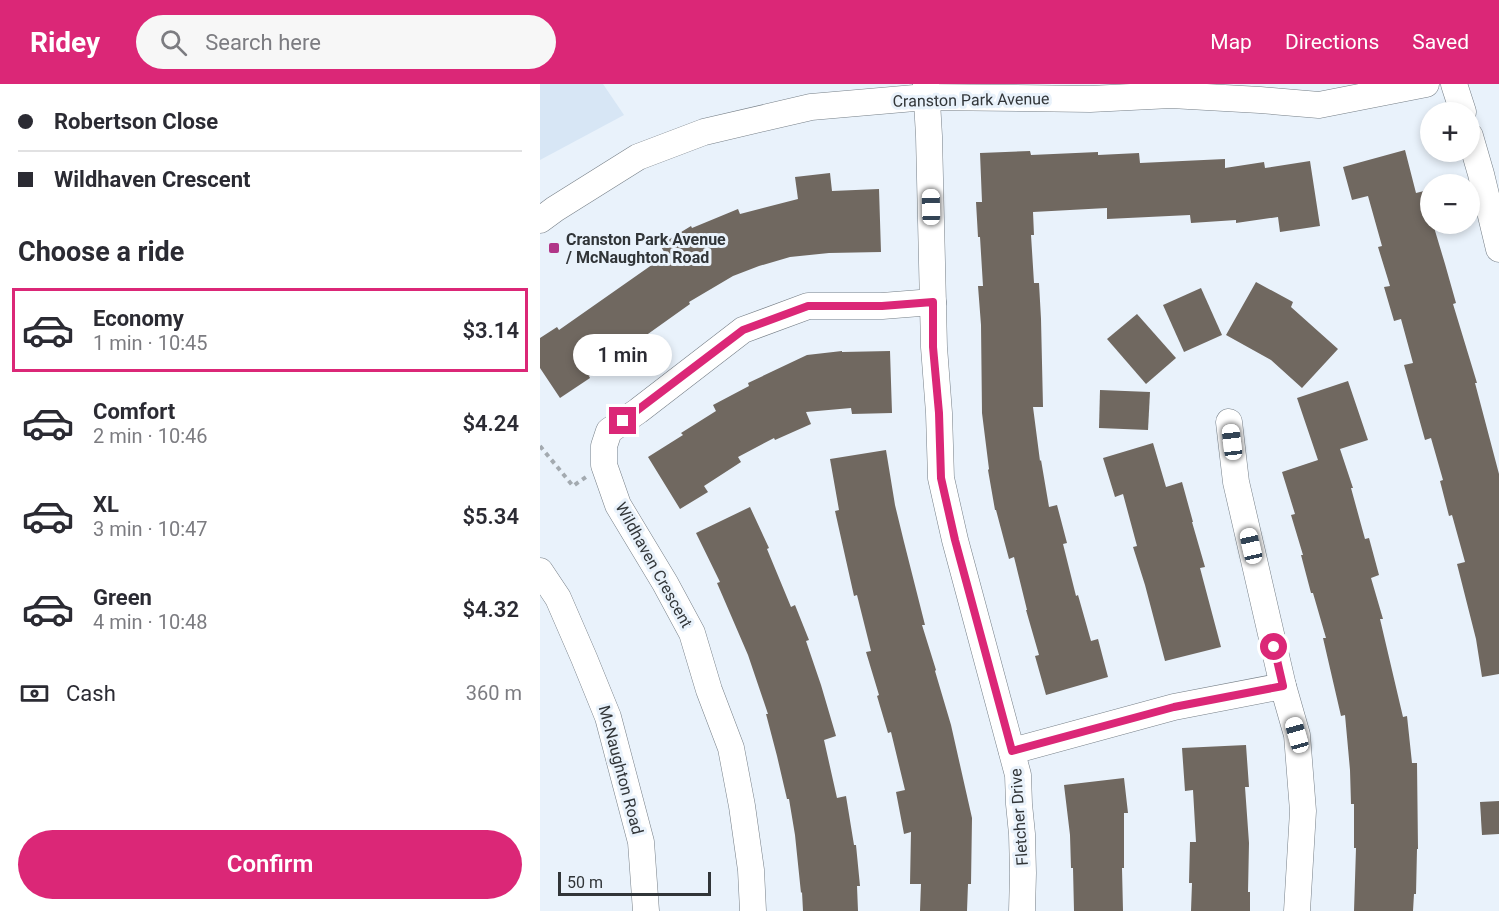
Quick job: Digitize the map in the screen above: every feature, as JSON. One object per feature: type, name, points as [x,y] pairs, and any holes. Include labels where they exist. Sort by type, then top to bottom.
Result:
[{"type":"street","name":"Cranston Park Avenue","points":[[540,220],[638,157],[704,132],[811,107],[926,91],[1090,99],[1171,95],[1319,105],[1426,84]]},
{"type":"street","points":[[1454,84],[1460,102]]},
{"type":"street","name":"Fletcher Drive","points":[[926,91],[933,347],[939,413],[941,478],[955,540],[1018,775],[1018,804],[1022,834],[1022,911]]},
{"type":"street","points":[[1478,162],[1499,249]]},
{"type":"street","name":"Wildhaven Crescent","points":[[753,911],[751,870],[731,748],[692,633],[618,505],[604,465],[604,446],[609,431],[743,330],[808,306],[882,306],[933,302]]},
{"type":"street","points":[[1229,422],[1236,482],[1283,686],[1297,735],[1303,811],[1297,911]]},
{"type":"street","name":"McNaughton Road","points":[[540,571],[558,598],[608,717],[640,842],[646,911]]},
{"type":"street","points":[[1012,751],[1174,707],[1283,686]]},
{"type":"path","points":[[540,446],[573,486],[604,465]]},
{"type":"shaded area","points":[[540,84],[603,84],[624,115],[540,160]]},
{"type":"building","points":[[1405,150],[1416,193],[1420,192],[1420,234],[1436,234],[1456,303],[1453,304],[1477,383],[1475,383],[1499,474],[1499,674],[1482,677],[1476,639],[1457,564],[1465,562],[1452,515],[1449,516],[1440,481],[1443,480],[1431,438],[1425,440],[1404,365],[1413,363],[1401,319],[1394,321],[1384,287],[1390,286],[1378,247],[1382,246],[1368,196],[1352,200],[1343,167]]},
{"type":"building","points":[[1030,151],[1031,155],[1139,153],[1140,163],[1225,159],[1225,168],[1264,162],[1265,168],[1310,161],[1320,226],[1280,232],[1278,217],[1236,223],[1236,220],[1191,223],[1190,215],[1107,219],[1107,208],[1033,212],[1034,235],[1031,235],[1034,283],[1039,283],[1043,407],[1033,407],[1040,461],[1049,507],[1057,505],[1067,543],[1063,544],[1076,596],[1078,595],[1091,641],[1098,639],[1108,677],[1046,695],[1035,656],[1039,655],[1014,557],[1009,559],[995,510],[988,470],[982,413],[978,286],[983,286],[976,202],[982,202],[980,153]]},
{"type":"building","points":[[830,173],[832,191],[879,189],[881,252],[829,253],[790,257],[733,276],[689,302],[690,304],[560,398],[540,368],[540,338],[557,327],[559,330],[666,255],[660,245],[691,226],[692,228],[738,209],[740,214],[798,199],[795,177]]},
{"type":"building","points":[[1256,282],[1293,302],[1291,307],[1338,349],[1302,388],[1271,360],[1226,335]]},
{"type":"building","points":[[1201,288],[1222,335],[1184,352],[1163,305]]},
{"type":"building","points":[[1137,314],[1176,358],[1146,384],[1107,339]]},
{"type":"building","points":[[842,351],[890,351],[892,413],[852,414],[851,408],[806,412],[811,424],[775,440],[774,438],[738,457],[741,462],[704,486],[708,492],[680,509],[648,457],[716,411],[713,405],[749,386],[748,383],[807,355]]},
{"type":"building","points":[[1348,381],[1368,440],[1340,449],[1353,488],[1351,488],[1365,539],[1369,538],[1379,575],[1371,578],[1383,619],[1380,619],[1403,717],[1407,716],[1412,763],[1417,763],[1418,849],[1413,911],[1354,911],[1356,848],[1354,848],[1354,804],[1351,804],[1345,715],[1341,716],[1323,638],[1326,638],[1313,593],[1311,593],[1291,515],[1295,514],[1282,472],[1318,460],[1297,398]]},
{"type":"building","points":[[1100,390],[1150,392],[1148,430],[1099,428]]},
{"type":"building","points":[[1153,443],[1166,487],[1182,482],[1205,567],[1200,568],[1221,647],[1165,661],[1133,547],[1137,546],[1123,494],[1115,497],[1103,458]]},
{"type":"building","points":[[886,450],[895,505],[925,625],[922,625],[951,725],[972,818],[971,884],[968,884],[967,911],[920,911],[921,884],[910,884],[911,832],[904,834],[896,792],[905,790],[891,732],[888,733],[877,696],[879,695],[866,652],[871,651],[857,595],[854,596],[835,511],[839,510],[830,459]]},
{"type":"building","points":[[750,507],[769,548],[767,549],[791,607],[795,605],[809,640],[806,641],[836,736],[824,740],[837,798],[846,796],[854,845],[856,845],[860,886],[857,886],[858,911],[803,911],[789,799],[787,799],[766,714],[768,714],[748,655],[717,583],[720,582],[696,533]]},
{"type":"building","points":[[1246,745],[1249,787],[1245,787],[1250,911],[1191,911],[1190,842],[1196,842],[1193,790],[1185,791],[1182,748]]},
{"type":"building","points":[[1124,778],[1128,813],[1124,813],[1123,911],[1074,911],[1073,868],[1071,868],[1064,785]]},
{"type":"building","points":[[1499,801],[1499,834],[1482,835],[1480,802]]},
{"type":"place","name":"Cranston Park Avenue / McNaughton Road","points":[[554,248]]},
{"type":"route","points":[[623,421],[743,330],[808,306],[882,306],[933,302],[933,347],[939,413],[941,478],[955,540],[1012,751],[1174,707],[1283,686],[1274,647]]}]
